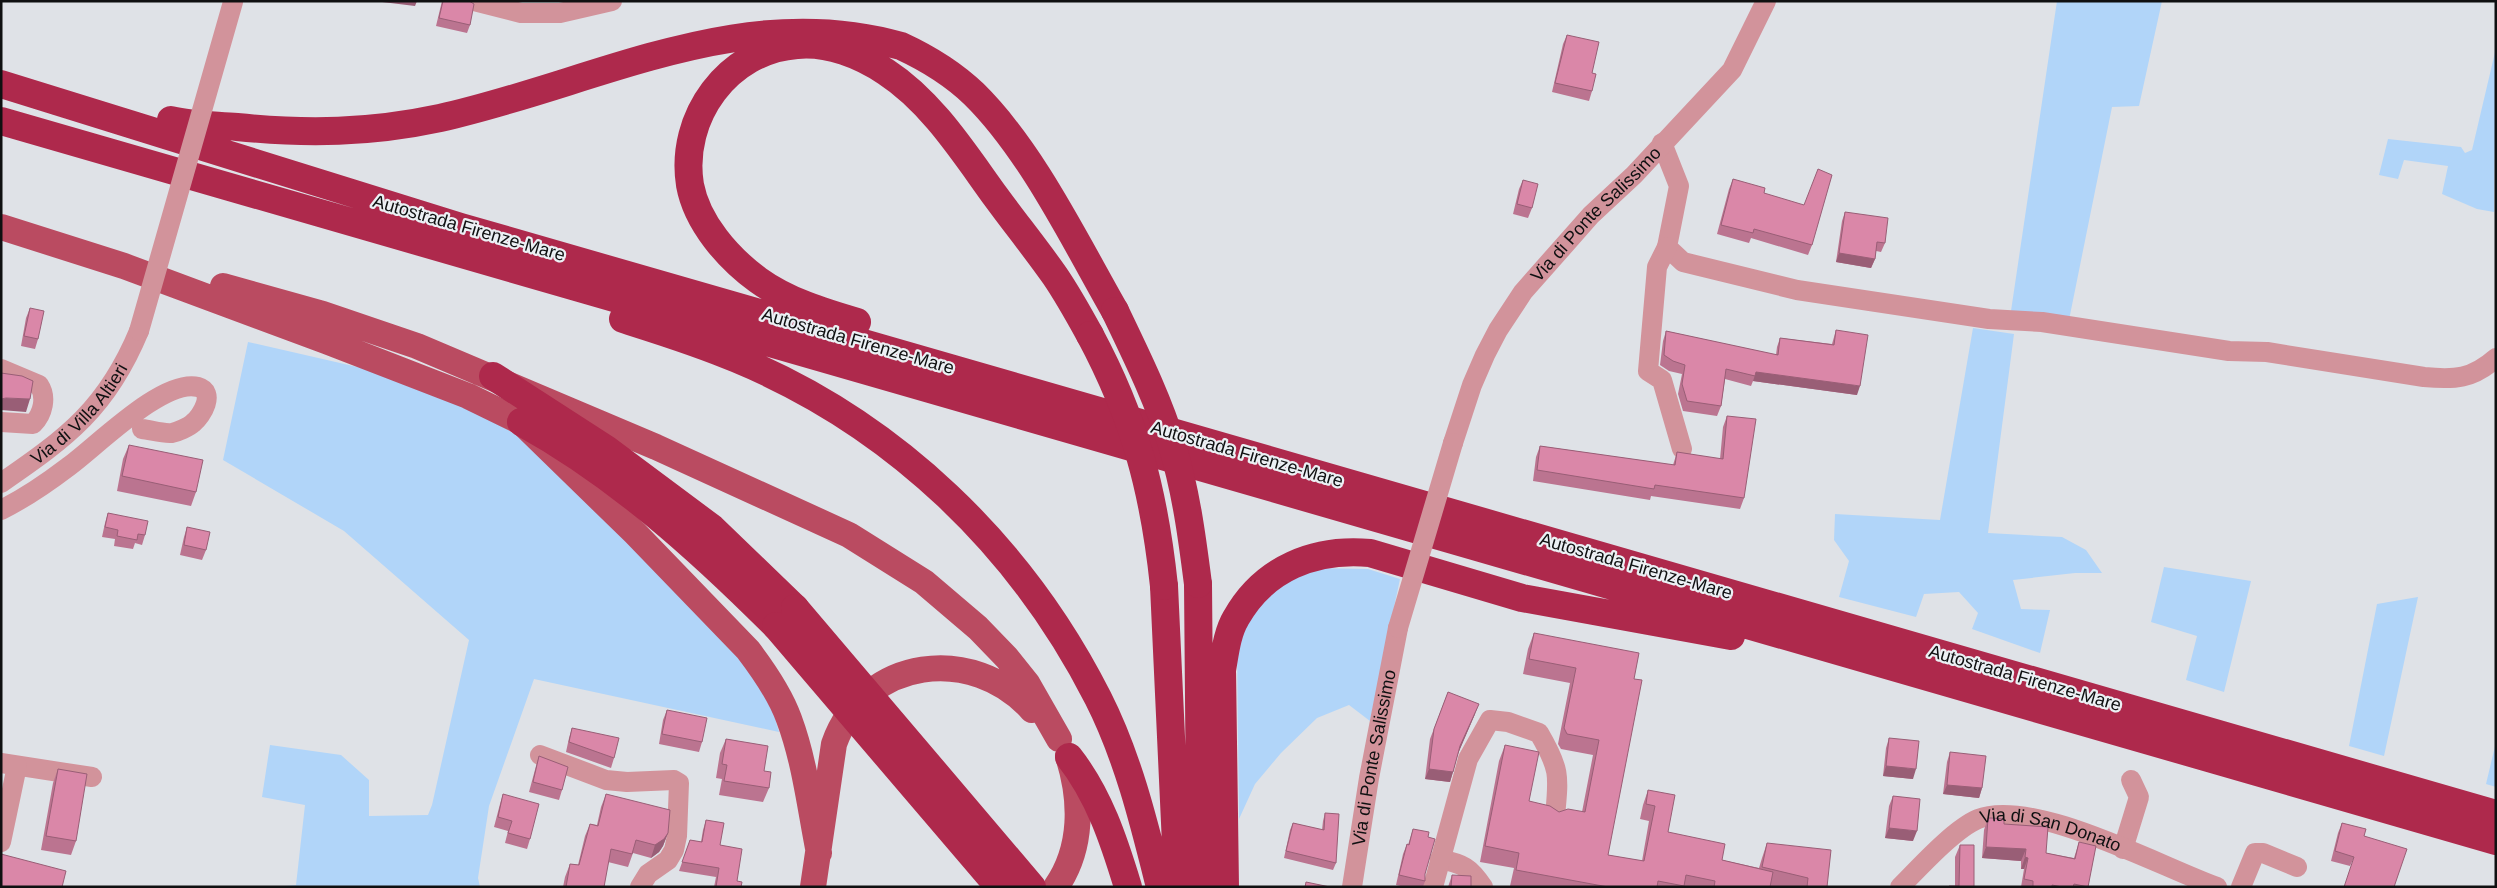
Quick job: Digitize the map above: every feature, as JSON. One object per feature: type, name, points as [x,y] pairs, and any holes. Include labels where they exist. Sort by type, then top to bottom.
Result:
[{"type":"highway","points":[[1,83],[181,122],[293,133],[342,132],[385,127],[449,115],[518,95],[684,35],[720,27],[777,20],[798,20],[866,31],[939,66],[973,94],[1013,139],[1061,217],[1115,311],[1143,369],[1172,443],[1192,536],[1198,584],[1200,811],[1206,887]]},
{"type":"highway","points":[[1037,393],[914,340],[825,312],[787,297],[758,280],[735,261],[706,223],[690,186],[689,169],[692,134],[697,118],[712,92],[728,74],[760,54],[798,45],[819,46],[849,53],[886,72],[926,105],[965,154],[1055,276],[1090,335],[1124,402],[1146,470],[1159,539],[1164,586],[1178,887]]},
{"type":"highway","name":"Autostrada Firenze-Mare","points":[[1,83],[460,227],[2496,814]]},
{"type":"highway","name":"Autostrada Firenze-Mare","points":[[1,121],[2496,841]]},
{"type":"highway","points":[[397,235],[548,293],[691,341],[746,363],[833,409],[874,435],[948,494],[1003,552],[1030,588],[1062,636],[1098,698],[1129,776],[1160,887]]},
{"type":"highway","points":[[492,376],[606,449],[712,528],[999,887]]},
{"type":"highway","points":[[520,422],[588,462],[651,510],[721,573],[785,617],[1032,887]]},
{"type":"highway","points":[[1225,887],[1222,670],[1226,642],[1235,619],[1259,588],[1276,574],[1308,558],[1346,551],[1370,553],[1522,598],[1910,671]]},
{"type":"highway","points":[[1064,748],[1094,796],[1110,831],[1128,887]]},
{"type":"main road","points":[[1,227],[124,266],[389,364],[468,396],[520,422],[642,539],[748,650],[760,666],[779,697],[796,741],[819,852]]},
{"type":"main road","points":[[124,266],[219,285],[323,314],[417,346],[492,376],[792,508],[849,535],[885,556],[954,605],[1007,658],[1027,683],[1064,748],[1076,802],[1078,829],[1072,857],[1056,887]]},
{"type":"main road","points":[[813,887],[826,790],[838,734],[862,700],[884,683],[902,675],[928,668],[945,667],[969,670],[1008,687],[1027,704],[1064,748]]},
{"type":"street","points":[[474,1],[521,13],[560,13],[612,1]]},
{"type":"street","name":"Via di Ponte Salissimo","points":[[1352,887],[1371,769],[1398,628],[1453,443],[1472,385],[1485,355],[1498,330],[1523,292],[1591,215],[1634,174],[1732,70],[1766,1]]},
{"type":"street","name":"Via di Villa Altieri","points":[[1,483],[50,450],[86,416],[117,377],[139,331],[233,2]]},
{"type":"street","points":[[1662,143],[1679,186],[1667,247],[1657,267],[1648,371],[1662,380],[1682,449]]},
{"type":"street","points":[[1667,247],[1683,262],[1797,290],[1988,319],[2042,322],[2229,352],[2267,352],[2447,380],[2480,372],[2496,358]]},
{"type":"street","points":[[1,369],[39,385],[43,390],[43,404],[40,417],[33,424],[1,422]]},
{"type":"street","points":[[1,510],[20,501],[69,467],[134,412],[173,390],[189,386],[203,389],[206,394],[207,406],[193,423],[172,433],[150,430],[145,406]]},
{"type":"street","points":[[1433,887],[1468,759],[1490,720],[1508,722],[1539,733],[1555,760],[1558,782],[1555,816]]},
{"type":"street","points":[[540,755],[606,780],[627,782],[667,780],[679,783],[677,836],[674,850],[668,860],[648,874],[640,887]]},
{"type":"street","points":[[1,842],[9,765],[92,777]]},
{"type":"street","points":[[2122,849],[2138,797],[2131,780]]},
{"type":"street","name":"Via di San Donato","points":[[1900,887],[1948,840],[1977,819],[2004,814],[2060,823],[2217,887]]},
{"type":"street","points":[[2241,887],[2255,853],[2264,853],[2297,867]]},
{"type":"street","points":[[1440,859],[1459,863],[1473,871],[1483,887]]},
{"type":"shaded area","points":[[2057,1],[2162,1],[2139,106],[2112,107],[2069,320],[2011,311]]},
{"type":"shaded area","points":[[2496,48],[2494,212],[2477,209],[2442,194],[2448,166],[2404,160],[2398,179],[2379,175],[2388,139],[2461,147],[2465,153],[2472,150]]},
{"type":"shaded area","points":[[1973,328],[2014,334],[1988,533],[2062,537],[2086,550],[2102,573],[2075,573],[2013,580],[2021,609],[2050,610],[2040,653],[1972,629],[1978,613],[1959,592],[1924,594],[1916,617],[1839,597],[1849,561],[1834,540],[1835,514],[1940,520]]},
{"type":"shaded area","points":[[248,342],[388,374],[479,412],[524,440],[574,485],[742,658],[769,697],[779,732],[534,679],[489,806],[478,878],[480,887],[275,887],[296,885],[305,805],[262,797],[270,745],[341,755],[369,780],[369,816],[428,815],[432,805],[469,640],[344,531],[223,460]]},
{"type":"shaded area","points":[[2164,567],[2251,581],[2224,692],[2186,680],[2197,636],[2151,622]]},
{"type":"shaded area","points":[[1313,568],[1368,569],[1400,579],[1370,721],[1349,705],[1317,718],[1281,753],[1255,784],[1239,819],[1237,648],[1249,616],[1277,585]]},
{"type":"shaded area","points":[[2418,597],[2384,756],[2349,746],[2377,604]]},
{"type":"shaded area","points":[[2496,742],[2496,787],[2486,784]]},
{"type":"building","points":[[443,1],[469,1],[474,4],[470,25],[439,18]]},
{"type":"building","points":[[1567,35],[1599,42],[1592,73],[1596,74],[1592,91],[1555,83]]},
{"type":"building","points":[[1818,169],[1832,175],[1812,245],[1754,229],[1753,233],[1721,225],[1733,179],[1765,188],[1764,193],[1804,205]]},
{"type":"building","points":[[1523,180],[1538,184],[1532,208],[1517,204]]},
{"type":"building","points":[[1845,212],[1888,218],[1885,243],[1877,242],[1875,259],[1839,253]]},
{"type":"building","points":[[30,308],[44,311],[38,339],[24,336]]},
{"type":"building","points":[[1836,330],[1868,335],[1860,386],[1756,372],[1755,376],[1726,369],[1721,406],[1687,401],[1682,384],[1685,365],[1673,361],[1664,355],[1666,331],[1778,355],[1780,338],[1834,345]]},
{"type":"building","points":[[1,373],[22,376],[33,381],[30,399],[1,399]]},
{"type":"building","points":[[1727,416],[1756,419],[1744,498],[1655,485],[1654,489],[1537,470],[1540,446],[1675,465],[1677,452],[1723,459]]},
{"type":"building","points":[[129,445],[203,460],[196,492],[122,476]]},
{"type":"building","points":[[108,513],[148,521],[145,535],[138,534],[137,540],[117,536],[118,530],[105,527]]},
{"type":"building","points":[[187,527],[210,532],[206,550],[184,545]]},
{"type":"building","points":[[1534,633],[1639,653],[1634,679],[1642,680],[1608,855],[1644,861],[1655,806],[1646,804],[1648,790],[1675,795],[1668,832],[1725,844],[1722,860],[1773,872],[1770,887],[1714,887],[1715,881],[1686,875],[1684,886],[1658,881],[1657,887],[1608,887],[1516,870],[1519,853],[1485,846],[1505,745],[1539,752],[1529,801],[1550,806],[1559,812],[1568,809],[1585,812],[1599,740],[1567,734],[1564,728],[1576,668],[1529,659]]},
{"type":"building","points":[[1448,692],[1479,704],[1460,746],[1453,772],[1429,769],[1434,729]]},
{"type":"building","points":[[667,710],[707,718],[702,742],[662,734]]},
{"type":"building","points":[[572,728],[619,738],[614,758],[569,742]]},
{"type":"building","points":[[1889,738],[1919,741],[1916,769],[1886,766]]},
{"type":"building","points":[[726,739],[768,746],[764,771],[771,772],[769,788],[724,781],[727,765],[722,764]]},
{"type":"building","points":[[1950,752],[1986,756],[1982,788],[1947,785]]},
{"type":"building","points":[[539,756],[568,767],[562,790],[533,782]]},
{"type":"building","points":[[58,769],[87,774],[76,841],[46,836]]},
{"type":"building","points":[[503,794],[539,804],[530,839],[508,833],[512,821],[498,817]]},
{"type":"building","points":[[606,794],[670,810],[668,833],[664,839],[655,845],[636,840],[632,854],[611,849],[604,887],[566,887],[570,864],[579,865],[590,824],[598,826]]},
{"type":"building","points":[[1893,796],[1920,799],[1917,831],[1889,828]]},
{"type":"building","points":[[1325,813],[1339,814],[1336,863],[1286,851],[1293,823],[1324,830]]},
{"type":"building","points":[[1988,818],[2004,819],[2004,824],[2048,827],[2046,853],[2075,859],[2079,842],[2096,846],[2088,887],[2074,884],[2073,887],[2052,885],[2052,887],[2033,887],[2033,881],[2024,879],[2028,858],[2025,857],[2026,849],[1986,847]]},
{"type":"building","points":[[706,820],[724,823],[720,845],[742,849],[737,881],[742,882],[741,887],[716,887],[719,868],[682,862],[690,840],[702,842]]},
{"type":"building","points":[[2342,823],[2366,829],[2364,836],[2407,849],[2394,887],[2344,887],[2354,857],[2335,851]]},
{"type":"building","points":[[1413,829],[1429,832],[1428,837],[1435,839],[1425,874],[1425,881],[1399,875]]},
{"type":"building","points":[[1767,843],[1831,850],[1827,887],[1807,887],[1808,878],[1762,867]]},
{"type":"building","points":[[1960,845],[1974,845],[1974,887],[1949,887],[1959,886]]},
{"type":"building","points":[[1,854],[66,871],[62,887],[1,887]]},
{"type":"building","points":[[1452,875],[1471,876],[1471,887],[1451,887]]},
{"type":"building","points":[[1306,882],[1330,887],[1305,887]]}]
